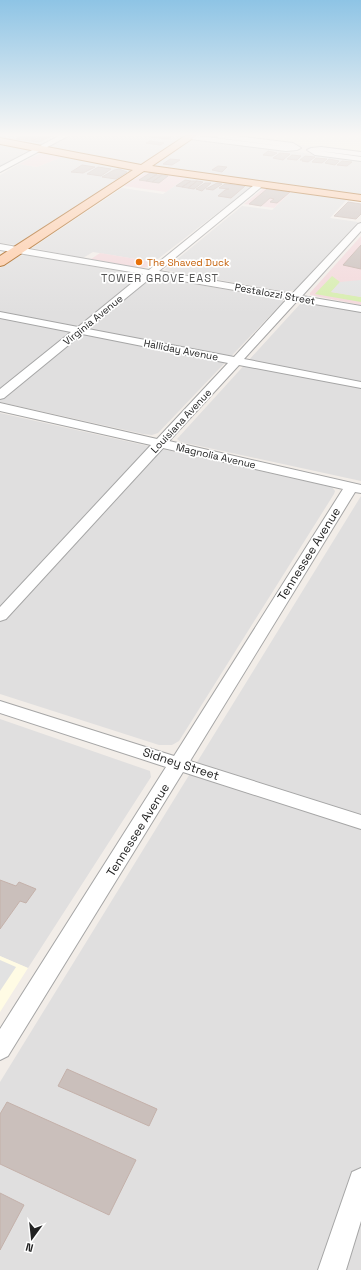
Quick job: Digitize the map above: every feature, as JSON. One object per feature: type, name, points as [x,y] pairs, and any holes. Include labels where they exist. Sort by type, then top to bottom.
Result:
[{"type":"main road","points":[[0,262],[101,195]]},
{"type":"main road","points":[[341,195],[361,198]]},
{"type":"street","name":"Virginia Avenue","points":[[0,394],[247,195]]},
{"type":"street","name":"Louisiana Avenue","points":[[0,616],[361,226]]},
{"type":"street","name":"Pestalozzi Street","points":[[0,247],[361,309]]},
{"type":"street","name":"Halliday Avenue","points":[[0,315],[361,384]]},
{"type":"street","name":"Magnolia Avenue","points":[[0,407],[356,488]]},
{"type":"street","name":"Tennessee Avenue","points":[[0,1049],[179,764],[356,488]]},
{"type":"street","name":"Sidney Street","points":[[0,707],[361,822]]},
{"type":"street","points":[[332,1270],[361,1181]]},
{"type":"shaded area","points":[[0,195],[93,195],[18,245],[0,243]]},
{"type":"shaded area","points":[[111,195],[240,195],[154,262],[93,252],[83,258],[32,248]]},
{"type":"shaded area","points":[[255,195],[287,195],[274,208],[244,204]]},
{"type":"shaded area","points":[[288,195],[326,195],[348,198],[330,218],[358,222],[295,290],[286,292],[164,270],[242,206],[272,210]]},
{"type":"shaded area","points":[[361,236],[361,305],[310,295],[310,293]]},
{"type":"shaded area","points":[[100,253],[154,262],[148,267],[140,268],[91,259]]},
{"type":"shaded area","points":[[26,255],[281,299],[283,302],[158,433],[152,435],[143,434],[0,402],[0,268],[19,256]]},
{"type":"shaded area","points":[[361,280],[361,297],[331,292],[340,282]]},
{"type":"shaded area","points":[[304,302],[361,312],[361,481],[181,442],[177,439],[301,303]]},
{"type":"shaded area","points":[[0,413],[332,487],[335,491],[179,741],[172,745],[159,745],[0,694]]},
{"type":"shaded area","points":[[361,496],[361,1270],[0,1270],[0,1082]]},
{"type":"shaded area","points":[[0,719],[150,771],[151,777],[28,968],[0,956]]},
{"type":"shaded area","points":[[0,956],[28,968],[0,1012]]},
{"type":"shaded area","points":[[0,960],[16,967],[0,991]]},
{"type":"green space","points":[[332,276],[340,282],[331,292],[361,297],[361,302],[315,294]]},
{"type":"building","points":[[219,195],[234,195],[231,198]]},
{"type":"building","points":[[259,195],[286,195],[277,203],[270,202],[274,199],[270,198],[261,206],[249,204]]},
{"type":"building","points":[[348,202],[361,204],[361,214],[356,219],[334,216]]},
{"type":"building","points":[[361,245],[361,269],[343,265]]},
{"type":"building","points":[[0,880],[16,886],[19,882],[36,889],[26,903],[20,901],[0,929]]},
{"type":"building","points":[[67,1069],[157,1109],[149,1126],[58,1086]]},
{"type":"building","points":[[7,1102],[136,1160],[109,1215],[0,1164],[0,1114]]},
{"type":"building","points":[[0,1193],[24,1205],[0,1250]]},
{"type":"place","name":"The Shaved Duck","points":[[139,262]]},
{"type":"district","name":"TOWER GROVE EAST","points":[[160,278]]}]
